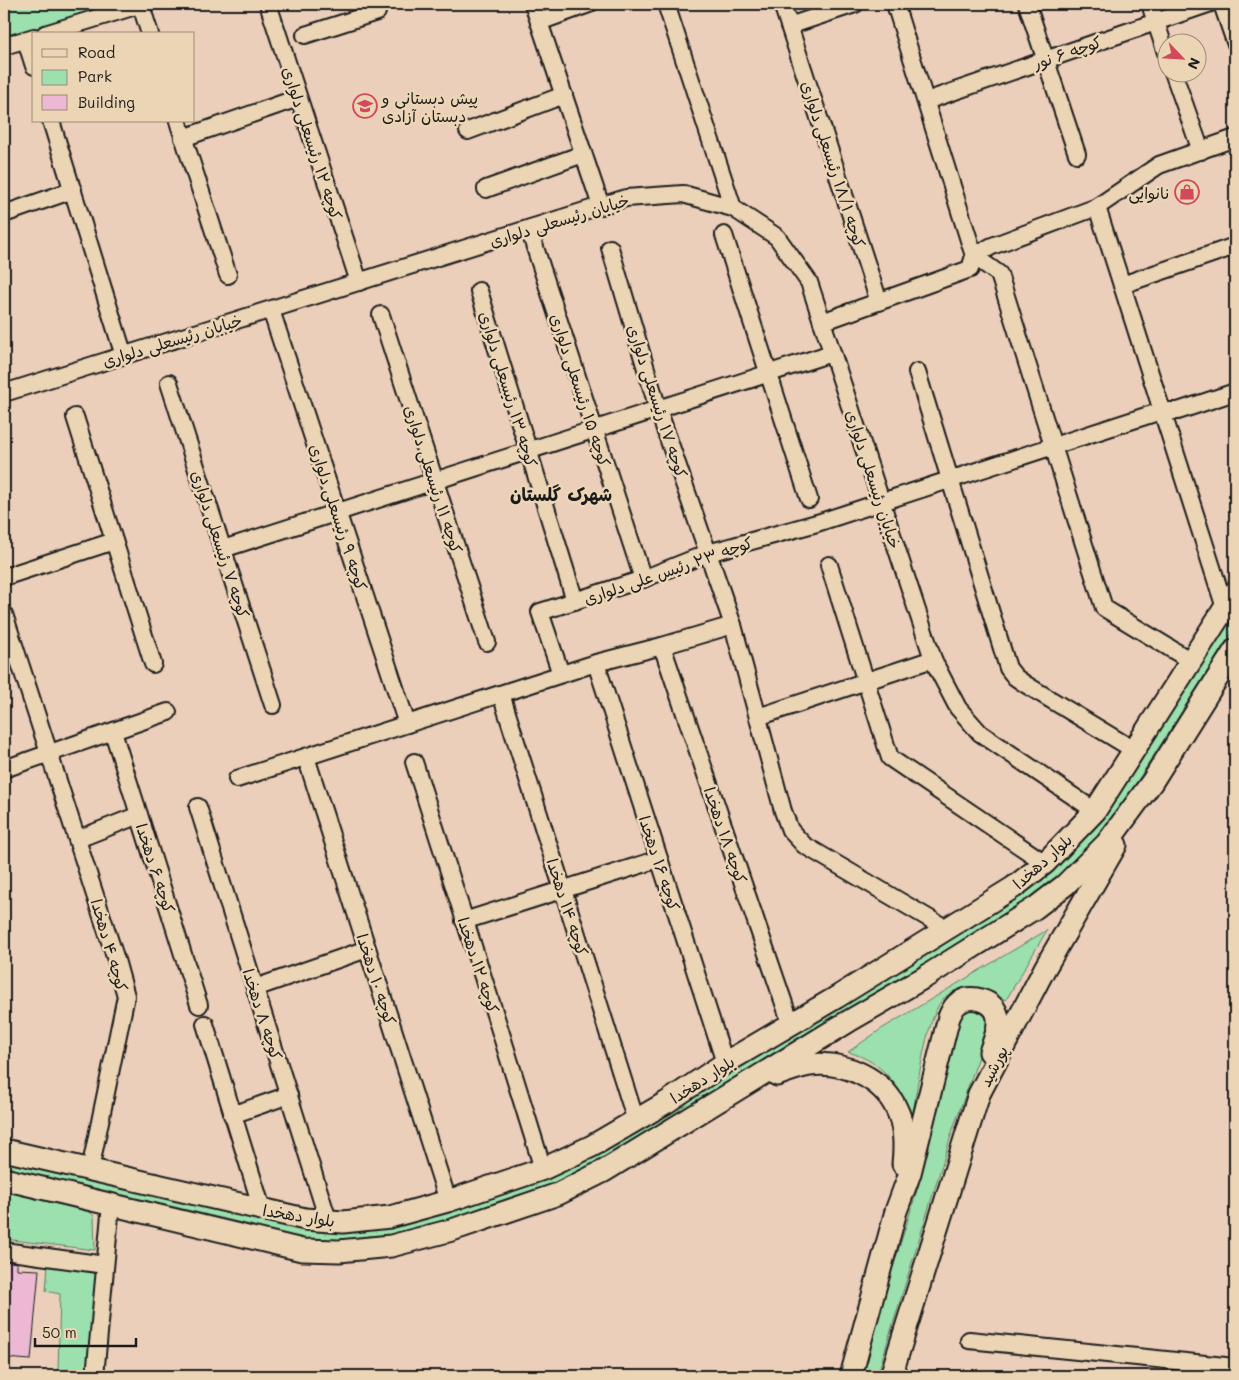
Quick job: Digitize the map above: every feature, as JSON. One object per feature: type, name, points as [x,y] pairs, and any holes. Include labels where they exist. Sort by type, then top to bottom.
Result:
[{"type":"main road","name":"بلوار دهخدا","points":[[4,1150],[305,1219],[343,1222],[390,1217],[448,1201],[543,1169],[592,1146],[636,1121],[725,1063],[1014,887],[1045,863],[1095,811],[1230,600]]},
{"type":"main road","name":"بلوار دهخدا","points":[[4,1179],[302,1250],[339,1251],[390,1246],[452,1230],[558,1194],[604,1171],[925,977],[1035,908],[1065,886],[1107,843],[1152,782],[1235,650]]},
{"type":"main road","name":"پورشید","points":[[891,1376],[979,1094],[1040,977],[1152,782]]},
{"type":"main road","points":[[851,1376],[896,1211],[910,1173],[949,1017],[953,1008],[965,1000],[984,1001],[993,1007],[997,1014],[996,1033],[979,1094]]},
{"type":"main road","points":[[732,1092],[790,1070],[811,1065],[839,1066],[864,1074],[890,1099],[897,1109],[901,1120],[904,1150],[896,1211]]},
{"type":"street","name":"کوچه ۱۲ رئیسعلی دلواری","points":[[268,4],[359,282]]},
{"type":"street","points":[[305,35],[377,12],[375,4]]},
{"type":"street","points":[[533,4],[601,206]]},
{"type":"street","points":[[539,22],[588,4]]},
{"type":"street","points":[[666,4],[733,208]]},
{"type":"street","name":"کوچه ۱۸/۱ رئیسعلی دلواری","points":[[782,4],[879,302]]},
{"type":"street","points":[[789,26],[855,4]]},
{"type":"street","points":[[822,322],[970,269],[974,256],[895,4]]},
{"type":"street","points":[[1027,4],[1078,154]]},
{"type":"street","points":[[1150,4],[1159,32]]},
{"type":"street","name":"کوچه ۶ نور","points":[[926,101],[1208,4]]},
{"type":"street","points":[[1222,4],[1235,42]]},
{"type":"street","points":[[52,32],[142,8],[149,32]]},
{"type":"street","points":[[4,46],[31,42]]},
{"type":"street","points":[[1176,82],[1200,151]]},
{"type":"street","points":[[468,131],[564,95]]},
{"type":"street","points":[[183,138],[298,98]]},
{"type":"street","points":[[51,122],[124,356]]},
{"type":"street","points":[[178,122],[228,275]]},
{"type":"street","points":[[974,256],[992,246],[1097,207],[1159,165],[1235,138]]},
{"type":"street","points":[[486,189],[583,154]]},
{"type":"street","points":[[4,214],[72,190]]},
{"type":"street","name":"خیابان رئیسعلی دلواری","points":[[4,393],[626,198],[683,194],[733,208],[777,238],[809,282],[933,659],[958,708],[980,733],[1095,811]]},
{"type":"street","points":[[1097,207],[1161,411],[1230,600]]},
{"type":"street","name":"کوچه ۱۵ رئیسعلی دلواری","points":[[529,229],[643,579]]},
{"type":"street","points":[[724,235],[809,499]]},
{"type":"street","points":[[1122,285],[1235,246]]},
{"type":"street","name":"کوچه ۱۷ رئیسعلی دلواری","points":[[610,248],[658,409],[733,625],[783,812],[790,830],[804,845],[947,929]]},
{"type":"street","points":[[974,256],[999,274],[1104,608],[1191,661]]},
{"type":"street","name":"کوچه ۱۳ رئیسعلی دلواری","points":[[479,291],[575,601]]},
{"type":"street","name":"کوچه ۹ رئیسعلی دلواری","points":[[271,310],[407,724]]},
{"type":"street","name":"کوچه ۱۱ رئیسعلی دلواری","points":[[381,315],[487,642]]},
{"type":"street","points":[[223,549],[832,352]]},
{"type":"street","points":[[917,372],[1008,668],[1025,684],[1134,750]]},
{"type":"street","name":"کوچه ۷ رئیسعلی دلواری","points":[[170,382],[273,705]]},
{"type":"street","name":"کوچه ۲۳ رئیس علی دلواری","points":[[561,674],[540,612],[643,579],[708,553],[882,503],[1053,445],[1161,411],[1178,411],[1235,392]]},
{"type":"street","points":[[76,417],[153,664]]},
{"type":"street","points":[[4,577],[114,542]]},
{"type":"street","points":[[829,565],[890,758],[1045,863]]},
{"type":"street","name":"کوچه ۴ دهخدا","points":[[4,614],[126,996],[90,1170]]},
{"type":"street","points":[[237,779],[596,663],[733,625]]},
{"type":"street","name":"کوچه ۱۸ دهخدا","points":[[662,646],[791,1024]]},
{"type":"street","points":[[758,717],[933,659]]},
{"type":"street","name":"کوچه ۱۶ دهخدا","points":[[596,663],[725,1063]]},
{"type":"street","name":"کوچه ۱۴ دهخدا","points":[[501,694],[636,1121]]},
{"type":"street","points":[[4,769],[168,712]]},
{"type":"street","name":"کوچه ۶ دهخدا","points":[[113,732],[199,1004]]},
{"type":"street","name":"کوچه ۱۰ دهخدا","points":[[306,757],[448,1201]]},
{"type":"street","name":"کوچه ۱۲ دهخدا","points":[[414,762],[543,1169]]},
{"type":"street","name":"کوچه ۸ دهخدا","points":[[198,807],[328,1220]]},
{"type":"street","points":[[83,837],[139,815]]},
{"type":"street","points":[[464,920],[659,859]]},
{"type":"street","points":[[255,988],[367,949]]},
{"type":"street","points":[[205,1024],[262,1209]]},
{"type":"street","points":[[232,1115],[289,1095]]},
{"type":"street","points":[[95,1376],[111,1204]]},
{"type":"street","points":[[4,1251],[105,1264]]},
{"type":"street","points":[[969,1340],[1235,1366]]},
{"type":"green space","points":[[4,4],[119,4],[4,41]]},
{"type":"green space","points":[[1235,606],[1235,628],[1229,638],[1113,819],[1101,836],[1066,871],[1023,904],[574,1177],[497,1205],[398,1235],[326,1241],[282,1236],[4,1169],[4,1160],[274,1220],[484,1198],[1050,870]]},
{"type":"green space","points":[[1047,930],[1006,1000],[984,990],[970,987],[954,991],[942,1000],[931,1023],[919,1075],[912,1120],[902,1096],[889,1077],[872,1062],[848,1052],[883,1028]]},
{"type":"green space","points":[[973,1010],[986,1018],[988,1025],[985,1040],[954,1126],[877,1376],[859,1376],[919,1184],[960,1015],[966,1011]]},
{"type":"green space","points":[[4,1191],[90,1212],[94,1216],[95,1250],[4,1239]]},
{"type":"green space","points":[[48,1264],[95,1271],[97,1275],[86,1376],[63,1376],[58,1372],[60,1294],[46,1291]]},
{"type":"building","points":[[4,1261],[17,1263],[17,1269],[39,1270],[31,1360],[4,1358]]},
{"type":"place","name":"پیش دبستانی و دبستان آزادی","points":[[365,106]]},
{"type":"place","name":"نانوایی","points":[[1187,192]]},
{"type":"district","name":"شهرک گلستان","points":[[561,494]]}]
